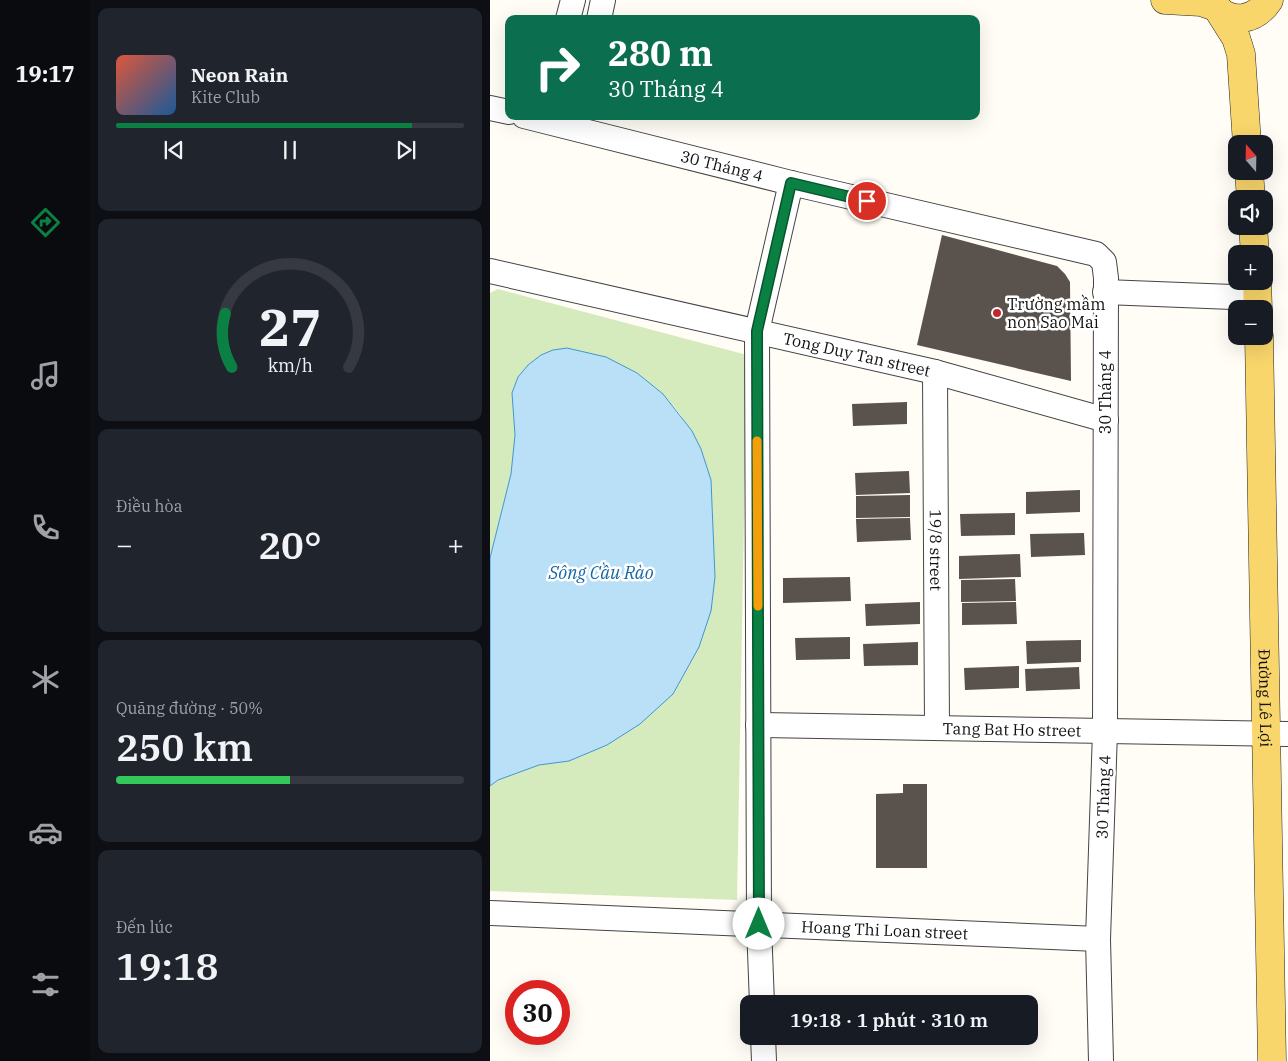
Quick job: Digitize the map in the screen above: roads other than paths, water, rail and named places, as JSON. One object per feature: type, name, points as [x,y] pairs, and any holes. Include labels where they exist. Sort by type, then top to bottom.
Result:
[{"type":"main road","points":[[1165,0],[1201,2],[1216,6],[1228,16],[1238,19],[1247,18],[1269,7]]},
{"type":"main road","points":[[1216,6],[1236,38],[1241,54],[1246,135]]},
{"type":"main road","points":[[1241,54],[1244,38],[1269,7]]},
{"type":"main road","name":"Đường Lê Lợi","points":[[1259,345],[1277,734],[1272,1061]]},
{"type":"street","points":[[569,15],[573,0]]},
{"type":"street","points":[[600,15],[604,0]]},
{"type":"street","points":[[490,108],[505,111]]},
{"type":"street","name":"30 Tháng 4","points":[[556,120],[791,183],[1096,254],[1104,262],[1106,278],[1105,731],[1098,939],[1101,1061]]},
{"type":"street","points":[[762,995],[759,924],[757,331],[791,183]]},
{"type":"street","name":"Tong Duy Tan street","points":[[490,271],[935,372],[1106,420]]},
{"type":"street","points":[[1105,292],[1258,296]]},
{"type":"street","name":"19/8 street","points":[[935,372],[937,728]]},
{"type":"street","name":"Tang Bat Ho street","points":[[758,725],[1277,734]]},
{"type":"street","name":"Hoang Thi Loan street","points":[[490,913],[1098,939]]},
{"type":"street","points":[[763,1045],[764,1061]]},
{"type":"water","name":"Sông Cầu Rào","points":[[567,348],[606,357],[637,373],[663,394],[692,431],[701,449],[711,480],[715,577],[711,611],[699,647],[673,694],[640,724],[607,745],[569,761],[539,765],[498,780],[490,786],[490,558],[511,474],[515,435],[512,393],[518,377],[528,365],[541,355],[553,350]]},
{"type":"place","name":"Trường mầm non Sao Mai","points":[[997,313]]}]
